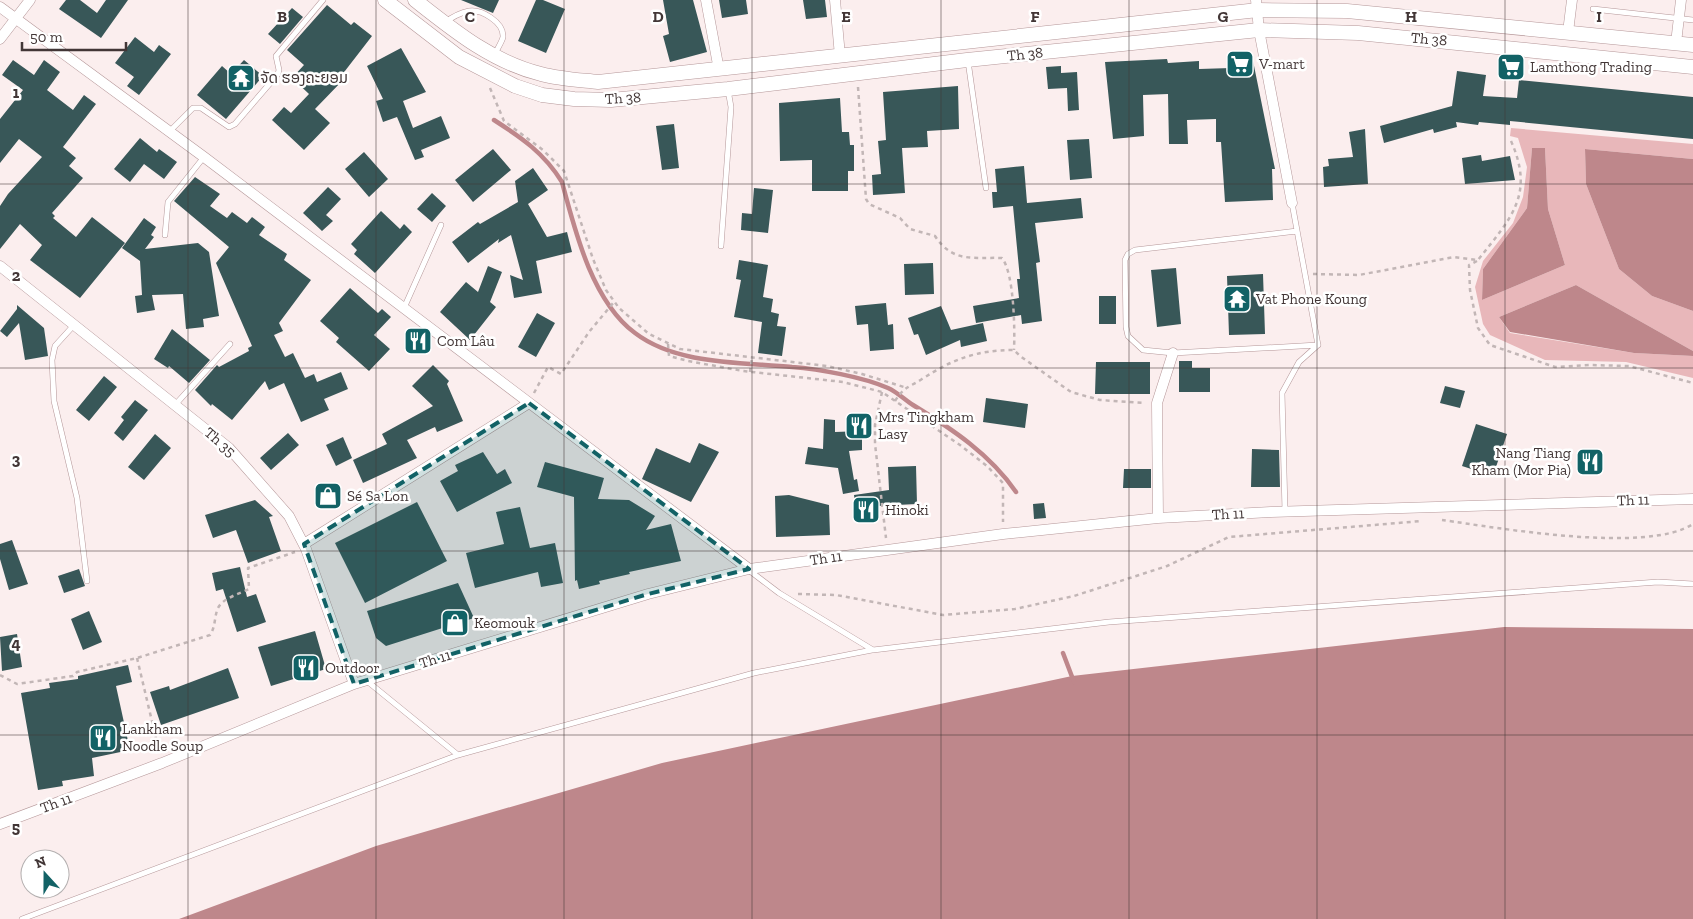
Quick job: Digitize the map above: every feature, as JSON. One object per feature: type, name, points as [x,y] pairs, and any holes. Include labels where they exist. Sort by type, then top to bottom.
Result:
[{"type":"street","points":[[0,39],[30,0]]},
{"type":"street","name":"Th 38","points":[[385,0],[458,57],[515,86],[542,95],[574,99],[611,100],[728,89],[968,60],[1259,30],[1358,33],[1693,67]]},
{"type":"street","name":"Th 38","points":[[415,0],[468,42],[494,55],[539,74],[598,82],[840,56],[1257,5],[1347,11],[1693,45]]},
{"type":"street","points":[[706,0],[719,70]]},
{"type":"street","points":[[835,0],[840,56]]},
{"type":"street","points":[[1568,32],[1572,0]]},
{"type":"street","points":[[1676,43],[1681,0]]},
{"type":"street","points":[[1257,5],[1259,30],[1292,203]]},
{"type":"street","points":[[0,7],[204,157],[749,569]]},
{"type":"street","name":"Th 35","points":[[0,266],[229,448],[288,516],[305,547],[354,684]]},
{"type":"street","points":[[1158,518],[1157,403],[1173,353]]},
{"type":"street","points":[[305,547],[529,403]]},
{"type":"street","name":"Th 11","points":[[0,824],[162,763],[354,684],[648,594],[749,569],[1003,534],[1158,518],[1285,511],[1693,500]]},
{"type":"lane","points":[[170,132],[193,108],[201,108],[228,127],[235,124],[278,74],[276,56],[323,0]]},
{"type":"lane","points":[[1593,9],[1693,20]]},
{"type":"lane","points":[[444,23],[455,15],[471,10],[496,21],[503,36],[494,55]]},
{"type":"lane","points":[[968,60],[986,188]]},
{"type":"lane","points":[[722,246],[731,107],[728,89]]},
{"type":"lane","points":[[165,235],[168,202],[204,157]]},
{"type":"lane","points":[[1292,203],[1318,345]]},
{"type":"lane","points":[[404,308],[441,225]]},
{"type":"lane","points":[[1297,231],[1136,250],[1128,254],[1124,260],[1126,327],[1128,336],[1135,345],[1143,350],[1173,353],[1318,345]]},
{"type":"lane","points":[[74,325],[55,346],[52,360],[54,401],[77,498],[87,581]]},
{"type":"lane","points":[[175,405],[230,344]]},
{"type":"lane","points":[[1285,511],[1282,393],[1299,362],[1318,345]]},
{"type":"lane","points":[[749,569],[779,593],[873,650]]},
{"type":"lane","points":[[22,919],[458,755],[754,673],[873,650],[1108,622],[1658,582],[1693,584]]},
{"type":"lane","points":[[366,680],[458,755]]},
{"type":"path","points":[[488,72],[490,88],[504,121],[543,150],[564,172],[593,259],[606,290],[614,302],[649,334],[680,349],[752,359],[827,366],[862,374],[904,388]]},
{"type":"path","points":[[856,73],[866,199],[869,204],[900,218],[910,229],[935,236],[941,245],[956,256],[1002,258],[1008,265],[1015,319],[1014,350]]},
{"type":"path","points":[[1510,141],[1520,161],[1519,200],[1510,220],[1478,260],[1469,265],[1470,290],[1478,328],[1490,345],[1555,367],[1590,365],[1629,366],[1693,383]]},
{"type":"path","points":[[1305,273],[1359,275],[1454,257],[1478,260]]},
{"type":"path","points":[[529,403],[548,367],[561,374],[589,332],[614,302]]},
{"type":"path","points":[[668,344],[669,354],[688,362],[843,382],[882,392],[960,444],[987,466],[1003,483],[1005,497],[1003,534]]},
{"type":"path","points":[[895,400],[904,388],[957,359],[989,350],[1014,350],[1071,392],[1100,400],[1157,403]]},
{"type":"path","points":[[750,371],[752,359]]},
{"type":"path","points":[[882,392],[876,425],[875,444],[887,549]]},
{"type":"path","points":[[1438,519],[1590,537],[1652,538],[1687,528],[1693,524]]},
{"type":"path","points":[[779,593],[836,595],[943,616],[1015,609],[1074,596],[1167,566],[1229,538],[1428,520]]},
{"type":"path","points":[[0,675],[17,684],[72,676],[77,672],[137,658],[210,635],[214,628],[219,608],[226,600],[249,589],[248,568],[305,547]]},
{"type":"path","points":[[137,658],[162,763]]},
{"type":"highlighted area","points":[[529,403],[749,569],[648,594],[354,684],[304,544]]},
{"type":"shaded area","points":[[1511,128],[1693,144],[1693,159],[1585,149],[1586,184],[1619,269],[1652,296],[1693,311],[1693,351],[1576,285],[1499,317],[1510,333],[1634,353],[1693,356],[1693,378],[1626,362],[1545,360],[1490,335],[1483,324],[1475,287],[1483,261],[1513,223],[1523,197],[1527,167],[1518,138],[1510,136]],"holes":[[[1532,148],[1545,148],[1548,209],[1565,265],[1482,300],[1483,269],[1527,208]]]},
{"type":"shaded area","points":[[1532,148],[1545,148],[1548,209],[1565,265],[1482,300],[1483,269],[1527,208]]},
{"type":"shaded area","points":[[1585,149],[1693,159],[1693,311],[1652,296],[1619,269],[1586,184]]},
{"type":"shaded area","points":[[1576,285],[1693,351],[1693,356],[1634,353],[1510,332],[1499,317]]},
{"type":"shaded area","points":[[1504,627],[1693,629],[1693,919],[179,919],[376,846],[662,763],[1072,676]]},
{"type":"building","points":[[66,0],[80,0],[97,13],[106,0],[128,0],[101,38],[59,9]]},
{"type":"building","points":[[461,0],[499,0],[493,13]]},
{"type":"building","points":[[536,0],[543,0],[565,9],[546,53],[518,41]]},
{"type":"building","points":[[663,0],[693,0],[707,52],[670,62],[663,36],[669,34]]},
{"type":"building","points":[[719,0],[746,0],[748,14],[722,18]]},
{"type":"building","points":[[803,0],[825,0],[827,17],[806,19]]},
{"type":"building","points":[[327,5],[351,25],[354,22],[372,36],[338,80],[344,79],[315,109],[330,123],[304,150],[272,120],[284,107],[291,113],[309,94],[292,78],[304,65],[287,50]]},
{"type":"building","points":[[292,8],[303,17],[280,44],[268,34]]},
{"type":"building","points":[[135,37],[154,52],[159,45],[171,54],[139,95],[127,86],[134,77],[115,63]]},
{"type":"building","points":[[401,48],[426,92],[403,101],[413,128],[441,116],[450,138],[421,150],[424,157],[415,160],[397,117],[383,122],[376,101],[383,99],[367,66]]},
{"type":"building","points":[[1252,56],[1275,169],[1272,169],[1273,200],[1225,202],[1221,142],[1216,142],[1216,119],[1187,120],[1188,144],[1169,144],[1168,94],[1143,95],[1144,136],[1113,139],[1105,62],[1167,59],[1168,63],[1199,61],[1199,69],[1231,68],[1230,58]]},
{"type":"building","points":[[13,60],[34,75],[44,60],[60,72],[47,90],[73,110],[84,95],[96,104],[63,147],[76,158],[69,166],[83,178],[52,213],[55,216],[53,218],[76,237],[92,217],[125,243],[80,298],[30,260],[42,245],[20,224],[0,249],[0,206],[8,194],[42,157],[19,139],[0,163],[0,119],[23,90],[2,75]]},
{"type":"building","points":[[244,60],[263,76],[226,119],[197,95],[222,66],[231,74]]},
{"type":"building","points":[[1061,66],[1061,73],[1077,72],[1079,110],[1068,111],[1067,88],[1048,89],[1046,67]]},
{"type":"building","points":[[1457,71],[1486,75],[1483,96],[1517,98],[1519,80],[1693,97],[1693,139],[1510,121],[1510,125],[1479,122],[1478,125],[1456,122],[1457,127],[1434,133],[1433,129],[1384,143],[1380,126],[1452,106]]},
{"type":"building","points":[[958,86],[959,129],[927,131],[928,147],[902,148],[905,193],[873,195],[872,175],[881,174],[878,141],[886,140],[883,92]]},
{"type":"building","points":[[840,98],[842,132],[849,132],[850,145],[854,145],[854,171],[848,171],[848,191],[812,191],[812,160],[780,161],[779,103]]},
{"type":"building","points":[[674,124],[679,168],[662,170],[656,126]]},
{"type":"building","points":[[1365,129],[1368,184],[1324,187],[1323,167],[1329,166],[1328,159],[1353,157],[1349,132]]},
{"type":"building","points":[[140,138],[157,152],[159,149],[177,162],[164,179],[144,164],[130,182],[114,169]]},
{"type":"building","points":[[1089,139],[1092,178],[1070,180],[1067,140]]},
{"type":"building","points":[[493,149],[511,170],[473,202],[455,180]]},
{"type":"building","points":[[364,152],[388,179],[369,197],[345,169]]},
{"type":"building","points":[[1481,155],[1482,161],[1510,156],[1515,180],[1465,184],[1462,158]]},
{"type":"building","points":[[1024,166],[1027,203],[1081,198],[1083,218],[1035,223],[1040,262],[1036,263],[1042,321],[1022,324],[1021,315],[976,323],[973,306],[1019,298],[1017,279],[1020,279],[1013,206],[993,208],[992,192],[997,192],[995,169]]},
{"type":"building","points":[[533,168],[548,190],[528,204],[547,237],[567,232],[572,252],[536,261],[542,293],[514,298],[510,275],[523,280],[511,235],[498,243],[499,239],[468,263],[452,242],[478,222],[480,224],[518,202],[515,181]]},
{"type":"building","points":[[195,177],[220,194],[210,206],[227,218],[232,212],[247,223],[252,217],[265,227],[259,235],[287,254],[284,260],[311,280],[279,323],[283,331],[274,335],[285,357],[293,353],[305,378],[314,374],[317,382],[341,372],[348,389],[324,399],[329,410],[301,422],[284,383],[269,390],[265,381],[232,420],[212,404],[211,406],[195,390],[217,365],[219,367],[249,351],[248,348],[252,346],[216,263],[229,247],[174,201]]},
{"type":"building","points":[[328,187],[341,199],[326,215],[333,221],[322,231],[303,213]]},
{"type":"building","points":[[754,188],[773,190],[768,233],[741,230],[742,213],[752,214]]},
{"type":"building","points":[[432,193],[446,206],[432,222],[417,209]]},
{"type":"building","points":[[381,211],[400,229],[404,224],[412,232],[375,273],[354,254],[357,250],[351,244]]},
{"type":"building","points":[[144,218],[156,227],[151,235],[154,237],[145,249],[198,243],[209,252],[219,316],[203,319],[204,327],[186,329],[183,294],[152,295],[155,310],[137,313],[135,296],[142,295],[140,261],[122,248]]},
{"type":"building","points":[[739,260],[768,265],[763,297],[773,299],[771,312],[779,314],[777,326],[786,327],[782,356],[758,353],[762,322],[734,317],[741,280],[736,279]]},
{"type":"building","points":[[933,263],[934,294],[905,295],[904,264]]},
{"type":"building","points":[[488,266],[502,272],[490,302],[496,307],[470,340],[440,312],[466,282],[478,292]]},
{"type":"building","points":[[1176,268],[1181,324],[1157,327],[1151,270]]},
{"type":"building","points":[[1263,274],[1265,334],[1229,335],[1227,276]]},
{"type":"building","points":[[350,288],[378,313],[382,309],[391,317],[374,335],[390,349],[369,371],[336,342],[339,338],[320,321]]},
{"type":"building","points":[[1099,296],[1116,296],[1116,324],[1099,324]]},
{"type":"building","points":[[886,303],[888,325],[893,324],[894,349],[870,351],[868,324],[857,325],[855,306]]},
{"type":"building","points":[[17,305],[44,328],[48,356],[25,360],[19,323],[7,337],[0,331],[17,309]]},
{"type":"building","points":[[941,306],[951,330],[983,323],[987,341],[961,347],[960,340],[926,355],[918,334],[914,335],[908,318]]},
{"type":"building","points":[[537,313],[555,323],[536,357],[518,347]]},
{"type":"building","points":[[172,329],[210,360],[189,383],[169,366],[168,368],[154,359]]},
{"type":"building","points":[[1179,361],[1192,361],[1192,368],[1210,368],[1210,392],[1179,392]]},
{"type":"building","points":[[1096,362],[1150,362],[1150,394],[1095,394]]},
{"type":"building","points":[[433,365],[449,381],[447,384],[463,421],[437,432],[435,427],[407,440],[417,458],[363,483],[353,460],[387,444],[382,434],[433,406],[412,386]]},
{"type":"building","points":[[104,376],[117,387],[89,421],[76,410]]},
{"type":"building","points":[[1445,386],[1465,391],[1460,408],[1440,403]]},
{"type":"building","points":[[986,398],[1028,404],[1025,428],[983,422]]},
{"type":"building","points":[[135,400],[148,410],[123,441],[114,433],[124,420],[121,417]]},
{"type":"building","points":[[824,419],[835,420],[835,432],[862,431],[862,450],[849,451],[854,480],[857,479],[859,491],[843,494],[838,468],[805,464],[808,447],[823,449]]},
{"type":"building","points":[[1476,424],[1507,434],[1493,476],[1462,466]]},
{"type":"building","points":[[288,433],[299,445],[271,470],[260,458]]},
{"type":"building","points":[[155,434],[171,448],[144,480],[128,467]]},
{"type":"building","points":[[343,437],[352,458],[336,466],[326,445]]},
{"type":"building","points":[[699,443],[719,452],[691,502],[642,479],[656,448],[690,463]]},
{"type":"building","points":[[1252,449],[1279,450],[1280,487],[1251,487]]},
{"type":"building","points":[[483,452],[497,474],[505,469],[512,483],[457,512],[440,481],[458,471],[455,465]]},
{"type":"building","points":[[545,462],[604,478],[598,499],[629,500],[655,516],[646,530],[671,524],[681,561],[629,572],[630,574],[599,581],[600,584],[579,589],[577,580],[575,581],[574,497],[537,487]]},
{"type":"building","points":[[916,466],[917,504],[876,506],[877,515],[857,518],[854,495],[889,490],[888,467]]},
{"type":"building","points":[[1124,469],[1151,469],[1151,488],[1123,488]]},
{"type":"building","points":[[789,495],[829,505],[830,535],[776,537],[775,496]]},
{"type":"building","points":[[255,500],[273,516],[269,517],[281,551],[248,563],[236,530],[213,538],[205,515]]},
{"type":"building","points":[[417,502],[447,561],[365,603],[335,543]]},
{"type":"building","points":[[1044,503],[1046,518],[1034,519],[1033,504]]},
{"type":"building","points":[[520,507],[530,548],[555,543],[563,583],[541,587],[538,572],[475,588],[466,553],[504,544],[496,512]]},
{"type":"building","points":[[12,540],[28,584],[9,590],[0,559],[0,544]]},
{"type":"building","points":[[240,567],[247,597],[256,594],[266,622],[237,632],[223,589],[216,591],[212,573]]},
{"type":"building","points":[[79,569],[85,586],[64,593],[58,576]]},
{"type":"building","points":[[458,583],[474,618],[386,646],[376,638],[367,611]]},
{"type":"building","points":[[89,611],[102,642],[83,650],[71,619]]},
{"type":"building","points":[[315,631],[326,669],[271,686],[258,647]]},
{"type":"building","points":[[17,634],[22,667],[2,671],[0,637]]},
{"type":"building","points":[[128,665],[132,682],[116,686],[130,750],[92,758],[94,776],[62,781],[63,786],[38,790],[21,693],[50,688],[49,683],[78,679],[78,676]]},
{"type":"building","points":[[228,668],[239,698],[161,725],[150,692],[169,686],[170,690]]},
{"type":"waterway","points":[[494,120],[540,154],[562,182],[579,243],[596,284],[607,303],[635,333],[670,351],[690,357],[841,374],[888,388],[969,443],[1006,478],[1016,492]]},
{"type":"waterway","points":[[1063,653],[1074,682]]},
{"type":"place","name":"V-mart","points":[[1240,64]]},
{"type":"place","name":"Lamthong Trading","points":[[1511,67]]},
{"type":"place","name":"ຈັດ ຮອງຄະຍອມ","points":[[241,78]]},
{"type":"place","name":"Vat Phone Koung","points":[[1237,299]]},
{"type":"place","name":"Com Lâu","points":[[418,341]]},
{"type":"place","name":"Mrs Tingkham Lasy","points":[[859,426]]},
{"type":"place","name":"Nang Tiang Kham (Mor Pia)","points":[[1590,462]]},
{"type":"place","name":"Sé Sa Lon","points":[[328,496]]},
{"type":"place","name":"Hinoki","points":[[866,510]]},
{"type":"place","name":"Keomouk","points":[[455,623]]},
{"type":"place","name":"Outdoor","points":[[306,668]]},
{"type":"place","name":"Lankham Noodle Soup","points":[[103,738]]}]
